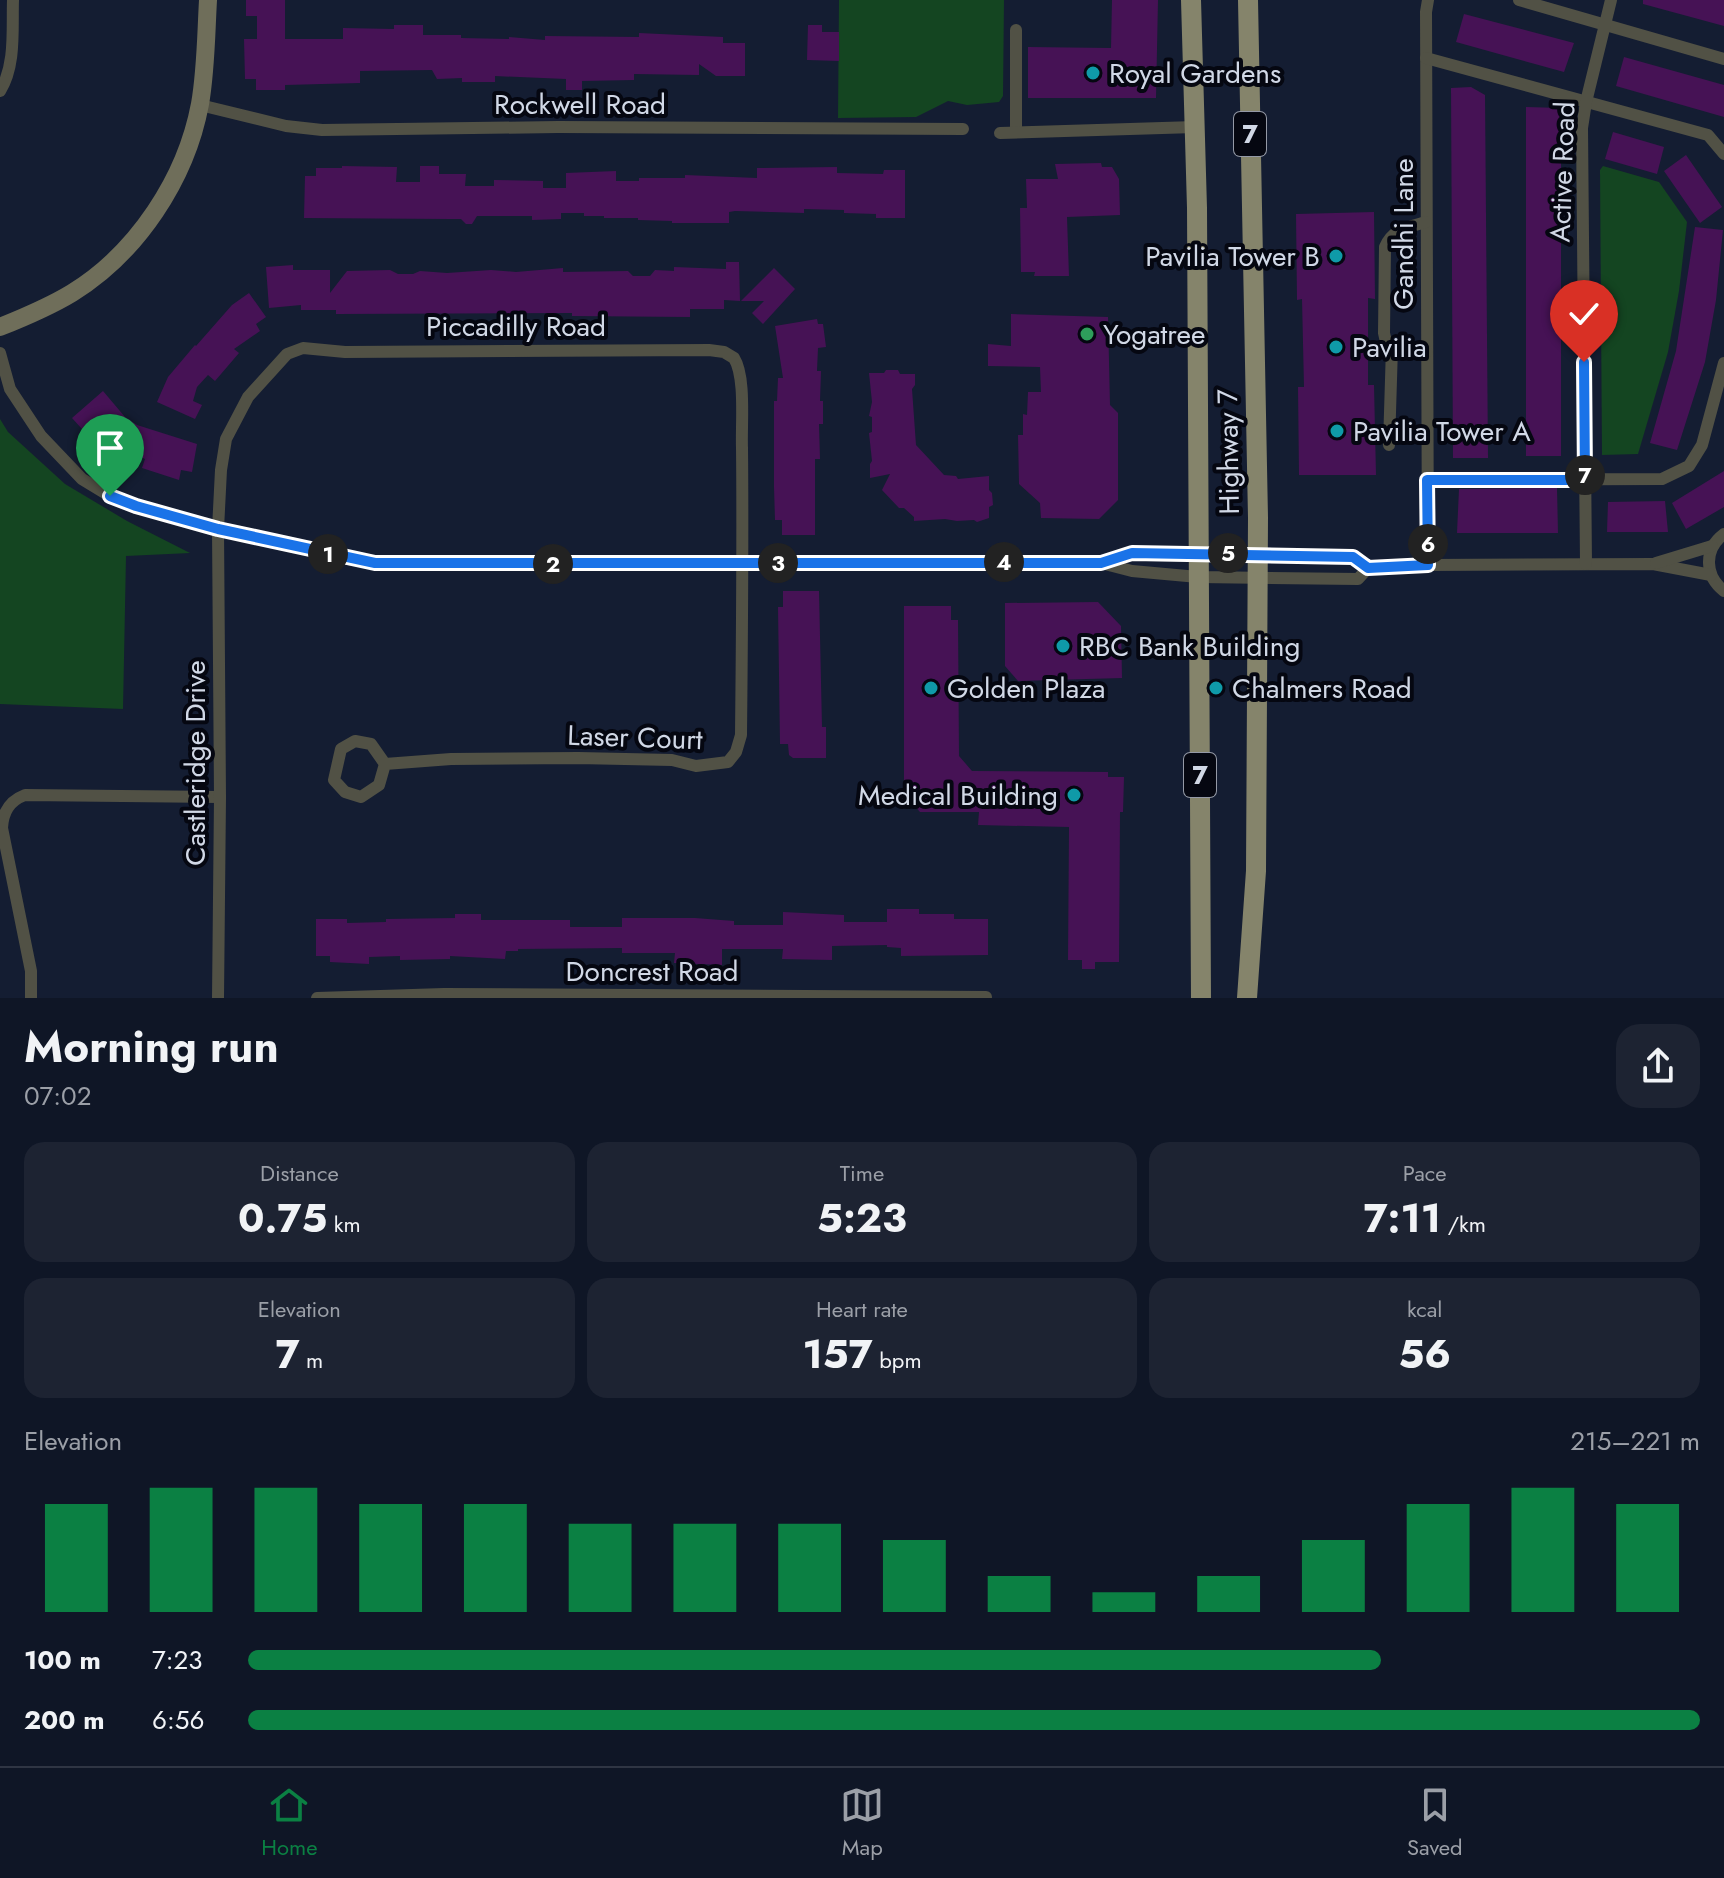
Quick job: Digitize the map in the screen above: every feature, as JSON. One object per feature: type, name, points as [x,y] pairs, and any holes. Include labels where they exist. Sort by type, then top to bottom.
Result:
[{"type":"main road","name":"Highway 7","points":[[1191,0],[1200,519],[1202,914],[1196,997]]},
{"type":"main road","name":"Highway 7","points":[[1247,998],[1256,871],[1257,554],[1248,0]]},
{"type":"street","points":[[0,91],[6,82],[11,57],[13,0]]},
{"type":"street","points":[[0,327],[40,311],[75,292],[107,267],[143,229],[165,198],[192,136],[200,105],[208,0]]},
{"type":"street","name":"Gandhi Lane","points":[[1428,0],[1428,565]]},
{"type":"street","points":[[1519,0],[1724,59]]},
{"type":"street","name":"Active Road","points":[[1586,564],[1582,128],[1611,0]]},
{"type":"street","points":[[1016,30],[1016,132]]},
{"type":"street","points":[[1426,58],[1708,135],[1724,154]]},
{"type":"street","name":"Rockwell Road","points":[[200,105],[286,126],[322,130],[687,127],[963,129]]},
{"type":"street","points":[[1000,133],[1195,127]]},
{"type":"street","points":[[1426,222],[1396,231],[1385,247],[1384,333],[1386,342],[1392,347],[1427,352]]},
{"type":"street","points":[[1389,445],[1392,347]]},
{"type":"street","name":"Piccadilly Road","points":[[218,529],[221,470],[226,439],[234,420],[266,376],[287,354],[298,348],[345,352],[714,350],[734,358],[739,372],[743,563]]},
{"type":"street","points":[[0,353],[10,389],[41,436],[82,479],[110,496],[218,529],[375,563],[1101,563],[1132,571],[1256,579],[1358,579],[1368,568]]},
{"type":"street","points":[[1427,480],[1662,479],[1689,466],[1702,445],[1724,363]]},
{"type":"street","name":"Castleridge Drive","points":[[218,529],[218,998]]},
{"type":"street","points":[[1724,534],[1712,546],[1709,555],[1711,575],[1724,591]]},
{"type":"street","points":[[1653,564],[1712,546]]},
{"type":"street","points":[[1101,563],[1132,553],[1198,552],[1353,557],[1368,568],[1653,564],[1711,575]]},
{"type":"street","name":"Laser Court","points":[[385,764],[451,759],[578,758],[672,760],[696,766],[728,762],[736,752],[741,735],[743,563]]},
{"type":"street","points":[[355,741],[371,744],[385,764],[379,785],[361,797],[345,792],[334,780],[341,749],[355,741]]},
{"type":"street","points":[[31,998],[31,971],[2,828],[11,803],[25,795],[220,797]]},
{"type":"street","name":"Doncrest Road","points":[[317,998],[986,997]]},
{"type":"green space","points":[[839,0],[1004,0],[1003,96],[999,102],[967,105],[948,101],[916,117],[838,118]]},
{"type":"green space","points":[[1603,166],[1659,182],[1687,222],[1668,352],[1638,454],[1602,455],[1600,170]]},
{"type":"green space","points":[[0,419],[8,432],[65,484],[127,521],[190,553],[126,556],[123,709],[0,704]]},
{"type":"building","points":[[246,0],[285,0],[285,39],[343,39],[343,28],[394,29],[394,25],[423,25],[423,35],[461,35],[461,38],[545,40],[545,36],[639,37],[639,33],[723,37],[723,43],[745,43],[745,76],[716,76],[699,64],[699,75],[634,74],[634,80],[582,81],[582,90],[566,90],[566,79],[495,76],[495,82],[462,82],[462,78],[437,79],[432,70],[360,71],[360,83],[285,85],[285,90],[256,90],[256,79],[245,79],[244,39],[257,39],[257,16],[246,16]]},
{"type":"building","name":"Royal Gardens","points":[[1112,0],[1158,0],[1156,98],[1028,98],[1028,47],[1111,48]]},
{"type":"building","points":[[1643,0],[1724,0],[1724,26],[1643,4]]},
{"type":"building","points":[[1464,14],[1574,43],[1564,72],[1456,42]]},
{"type":"building","points":[[808,25],[822,25],[822,32],[839,32],[839,61],[807,60]]},
{"type":"building","points":[[1624,57],[1724,85],[1724,117],[1616,86]]},
{"type":"building","points":[[1471,87],[1485,95],[1488,458],[1453,458],[1451,88]]},
{"type":"building","points":[[1526,107],[1561,108],[1561,456],[1526,456]]},
{"type":"building","points":[[1613,132],[1664,147],[1657,174],[1605,159]]},
{"type":"building","points":[[1686,155],[1722,207],[1700,223],[1664,171]]},
{"type":"building","points":[[1101,163],[1102,167],[1112,167],[1119,179],[1120,215],[1067,217],[1069,276],[1034,276],[1035,272],[1021,272],[1020,208],[1027,208],[1026,179],[1058,179],[1055,164]]},
{"type":"building","points":[[420,166],[439,166],[439,174],[466,174],[465,186],[494,186],[494,180],[543,181],[543,188],[566,188],[566,173],[616,171],[616,181],[639,181],[639,178],[685,178],[685,175],[757,178],[757,168],[837,167],[837,173],[883,174],[884,170],[905,170],[905,218],[876,218],[876,214],[844,213],[844,210],[804,209],[804,213],[729,212],[729,223],[672,223],[584,216],[584,213],[561,213],[561,219],[532,220],[532,216],[477,216],[472,224],[466,224],[461,219],[304,218],[305,176],[316,176],[316,168],[397,167],[396,182],[420,182]]},
{"type":"building","name":"Pavilia","points":[[1374,212],[1375,299],[1368,298],[1368,385],[1374,385],[1376,475],[1299,475],[1298,387],[1304,387],[1302,299],[1297,300],[1296,214]]},
{"type":"building","points":[[1695,227],[1723,230],[1716,300],[1705,362],[1677,450],[1650,443],[1676,351]]},
{"type":"building","points":[[726,262],[739,262],[740,301],[724,300],[724,309],[690,309],[690,317],[572,316],[572,313],[336,314],[336,310],[301,310],[301,305],[269,308],[266,267],[293,265],[293,270],[330,270],[330,293],[347,271],[390,270],[398,274],[413,274],[420,271],[516,272],[563,268],[563,272],[628,271],[633,276],[650,276],[655,270],[674,271],[674,267],[726,269]]},
{"type":"building","points":[[774,268],[795,289],[763,324],[752,313],[764,301],[741,301]]},
{"type":"building","points":[[249,293],[266,317],[256,324],[260,331],[234,349],[239,353],[215,381],[208,375],[197,387],[193,401],[202,405],[195,419],[157,402],[168,377],[195,345],[232,305]]},
{"type":"building","points":[[1011,314],[1108,317],[1110,405],[1118,413],[1118,500],[1099,519],[1041,518],[1040,503],[1019,484],[1018,435],[1023,435],[1023,414],[1027,415],[1028,392],[1041,392],[1040,367],[988,366],[988,344],[1011,346]]},
{"type":"building","points":[[817,319],[818,324],[823,324],[826,347],[818,348],[817,371],[821,371],[823,424],[819,424],[820,459],[815,459],[815,535],[782,535],[782,520],[775,520],[774,401],[777,401],[778,378],[783,378],[775,326]]},
{"type":"building","points":[[886,370],[915,374],[912,389],[916,445],[944,475],[958,479],[989,476],[993,505],[989,507],[989,518],[977,522],[945,519],[914,521],[914,517],[904,508],[899,508],[882,490],[890,474],[870,478],[869,433],[872,432],[872,417],[869,416],[872,402],[869,373],[884,373]]},
{"type":"building","points":[[103,391],[125,417],[137,425],[197,444],[192,472],[181,470],[179,480],[142,468],[145,459],[117,445],[112,452],[100,445],[104,437],[89,422],[82,429],[72,418]]},
{"type":"building","points":[[1724,471],[1724,507],[1686,529],[1672,503]]},
{"type":"building","points":[[1557,488],[1558,533],[1457,533],[1459,489]]},
{"type":"building","points":[[1665,501],[1668,532],[1607,532],[1608,502]]},
{"type":"building","points":[[783,591],[819,591],[822,727],[826,727],[826,758],[793,758],[789,755],[788,744],[780,744],[778,607],[783,607]]},
{"type":"building","name":"RBC Bank Building","points":[[1098,602],[1121,626],[1122,678],[1018,681],[1005,666],[1005,603]]},
{"type":"building","points":[[904,606],[951,606],[951,620],[958,620],[959,756],[972,771],[1108,772],[1108,777],[1124,777],[1123,812],[1120,812],[1119,962],[1095,962],[1095,969],[1082,969],[1082,960],[1068,960],[1069,827],[978,825],[979,812],[920,812],[904,794]]},
{"type":"building","points":[[887,909],[919,909],[919,914],[954,914],[954,919],[988,919],[988,955],[901,956],[901,948],[887,945],[832,946],[832,960],[782,959],[783,949],[722,949],[722,965],[674,963],[675,953],[622,953],[622,948],[518,949],[506,951],[505,959],[450,956],[450,959],[400,960],[400,956],[369,957],[369,964],[330,962],[330,956],[316,956],[316,919],[347,919],[347,923],[386,922],[386,919],[455,918],[455,914],[481,914],[481,920],[570,920],[570,927],[622,927],[622,918],[695,918],[734,921],[734,925],[783,925],[783,912],[844,915],[844,922],[887,922]]},
{"type":"place","name":"Royal Gardens","points":[[1093,73]]},
{"type":"place","name":"Pavilia Tower B","points":[[1336,256]]},
{"type":"place","name":"Yogatree","points":[[1087,334]]},
{"type":"place","name":"Pavilia","points":[[1336,347]]},
{"type":"place","name":"Pavilia Tower A","points":[[1337,431]]},
{"type":"place","name":"RBC Bank Building","points":[[1063,646]]},
{"type":"place","name":"Golden Plaza","points":[[931,688]]},
{"type":"place","name":"Chalmers Road","points":[[1216,688]]},
{"type":"place","name":"Medical Building","points":[[1074,795]]},
{"type":"route","points":[[110,496],[218,529],[375,563],[1101,563],[1132,553],[1173,552],[1353,557],[1368,568],[1428,565],[1427,480],[1585,480],[1584,362]]}]
